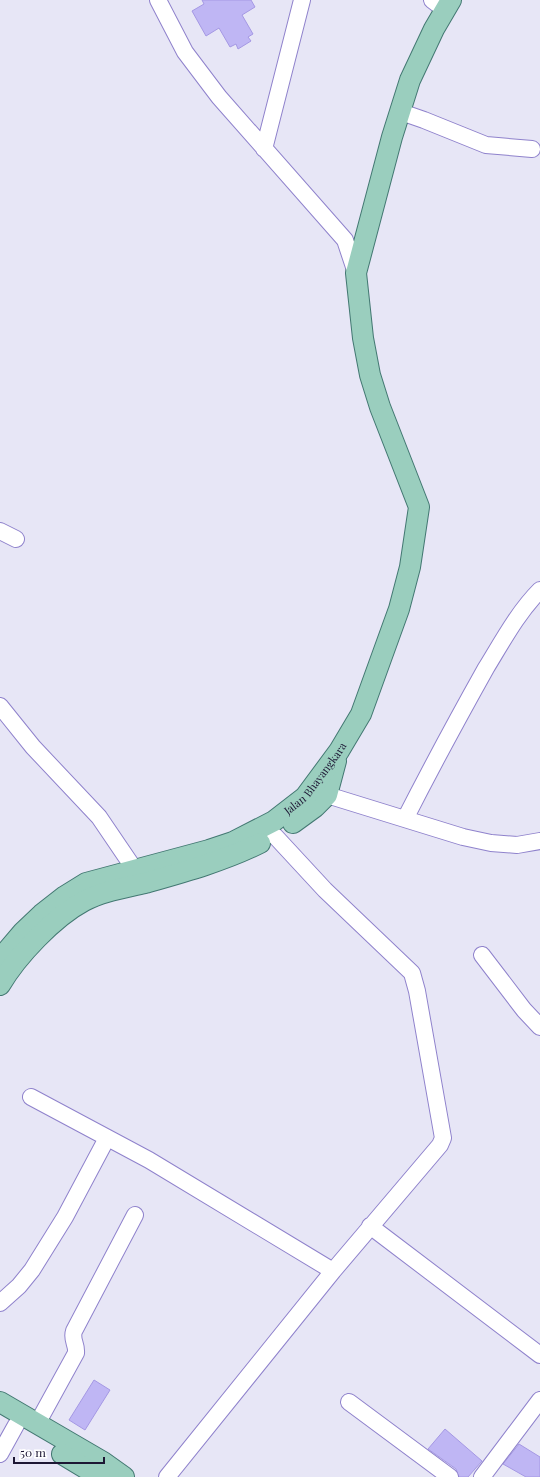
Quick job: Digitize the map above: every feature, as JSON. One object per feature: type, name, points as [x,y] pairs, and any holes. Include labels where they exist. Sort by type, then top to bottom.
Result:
[{"type":"main road","points":[[356,273],[392,137],[410,80],[442,3]]},
{"type":"main road","name":"Jalan Bhayangkara","points":[[0,984],[18,960],[60,917],[84,901],[112,890],[144,883],[235,856],[275,836],[315,807],[320,791],[339,751],[361,714],[397,616],[410,567],[419,507],[380,407],[370,375],[363,338],[356,273]]},
{"type":"main road","name":"Jalan Bhayangkara","points":[[0,959],[23,932],[65,896],[86,883],[209,850],[232,842],[274,821],[305,797],[320,791]]},
{"type":"main road","points":[[0,1402],[103,1462],[124,1477]]},
{"type":"main road","points":[[8,1420],[100,1477]]},
{"type":"street","points":[[158,0],[184,52],[219,97],[345,240],[356,273]]},
{"type":"street","points":[[264,149],[302,0]]},
{"type":"street","points":[[401,112],[486,145],[532,149]]},
{"type":"street","points":[[0,531],[16,539]]},
{"type":"street","points":[[405,819],[458,718],[497,650],[520,615],[540,590]]},
{"type":"street","points":[[0,706],[33,747],[99,817],[135,870]]},
{"type":"street","points":[[320,791],[405,819],[491,843],[517,845],[540,841]]},
{"type":"street","points":[[167,1477],[370,1226],[440,1145],[443,1138],[415,981],[405,967],[325,890],[275,836]]},
{"type":"street","points":[[482,955],[524,1010],[540,1026]]},
{"type":"street","points":[[31,1097],[149,1160],[333,1271]]},
{"type":"street","points":[[0,1303],[19,1286],[32,1270],[65,1217],[107,1138]]},
{"type":"street","points":[[37,1424],[76,1353],[76,1346],[72,1339],[74,1331],[135,1215]]},
{"type":"street","points":[[370,1226],[540,1356]]},
{"type":"street","points":[[482,1477],[540,1400]]},
{"type":"street","points":[[349,1402],[450,1477]]},
{"type":"street","points":[[0,1454],[8,1420]]},
{"type":"building","points":[[202,0],[251,0],[255,7],[242,15],[253,34],[248,37],[251,41],[238,49],[236,44],[230,47],[219,28],[206,36],[192,11],[204,4]]},
{"type":"building","points":[[94,1380],[110,1390],[85,1430],[69,1420]]},
{"type":"building","points":[[445,1429],[482,1461],[468,1477],[459,1477],[456,1469],[428,1449]]},
{"type":"building","points":[[519,1444],[540,1457],[540,1477],[526,1477],[503,1464]]}]
